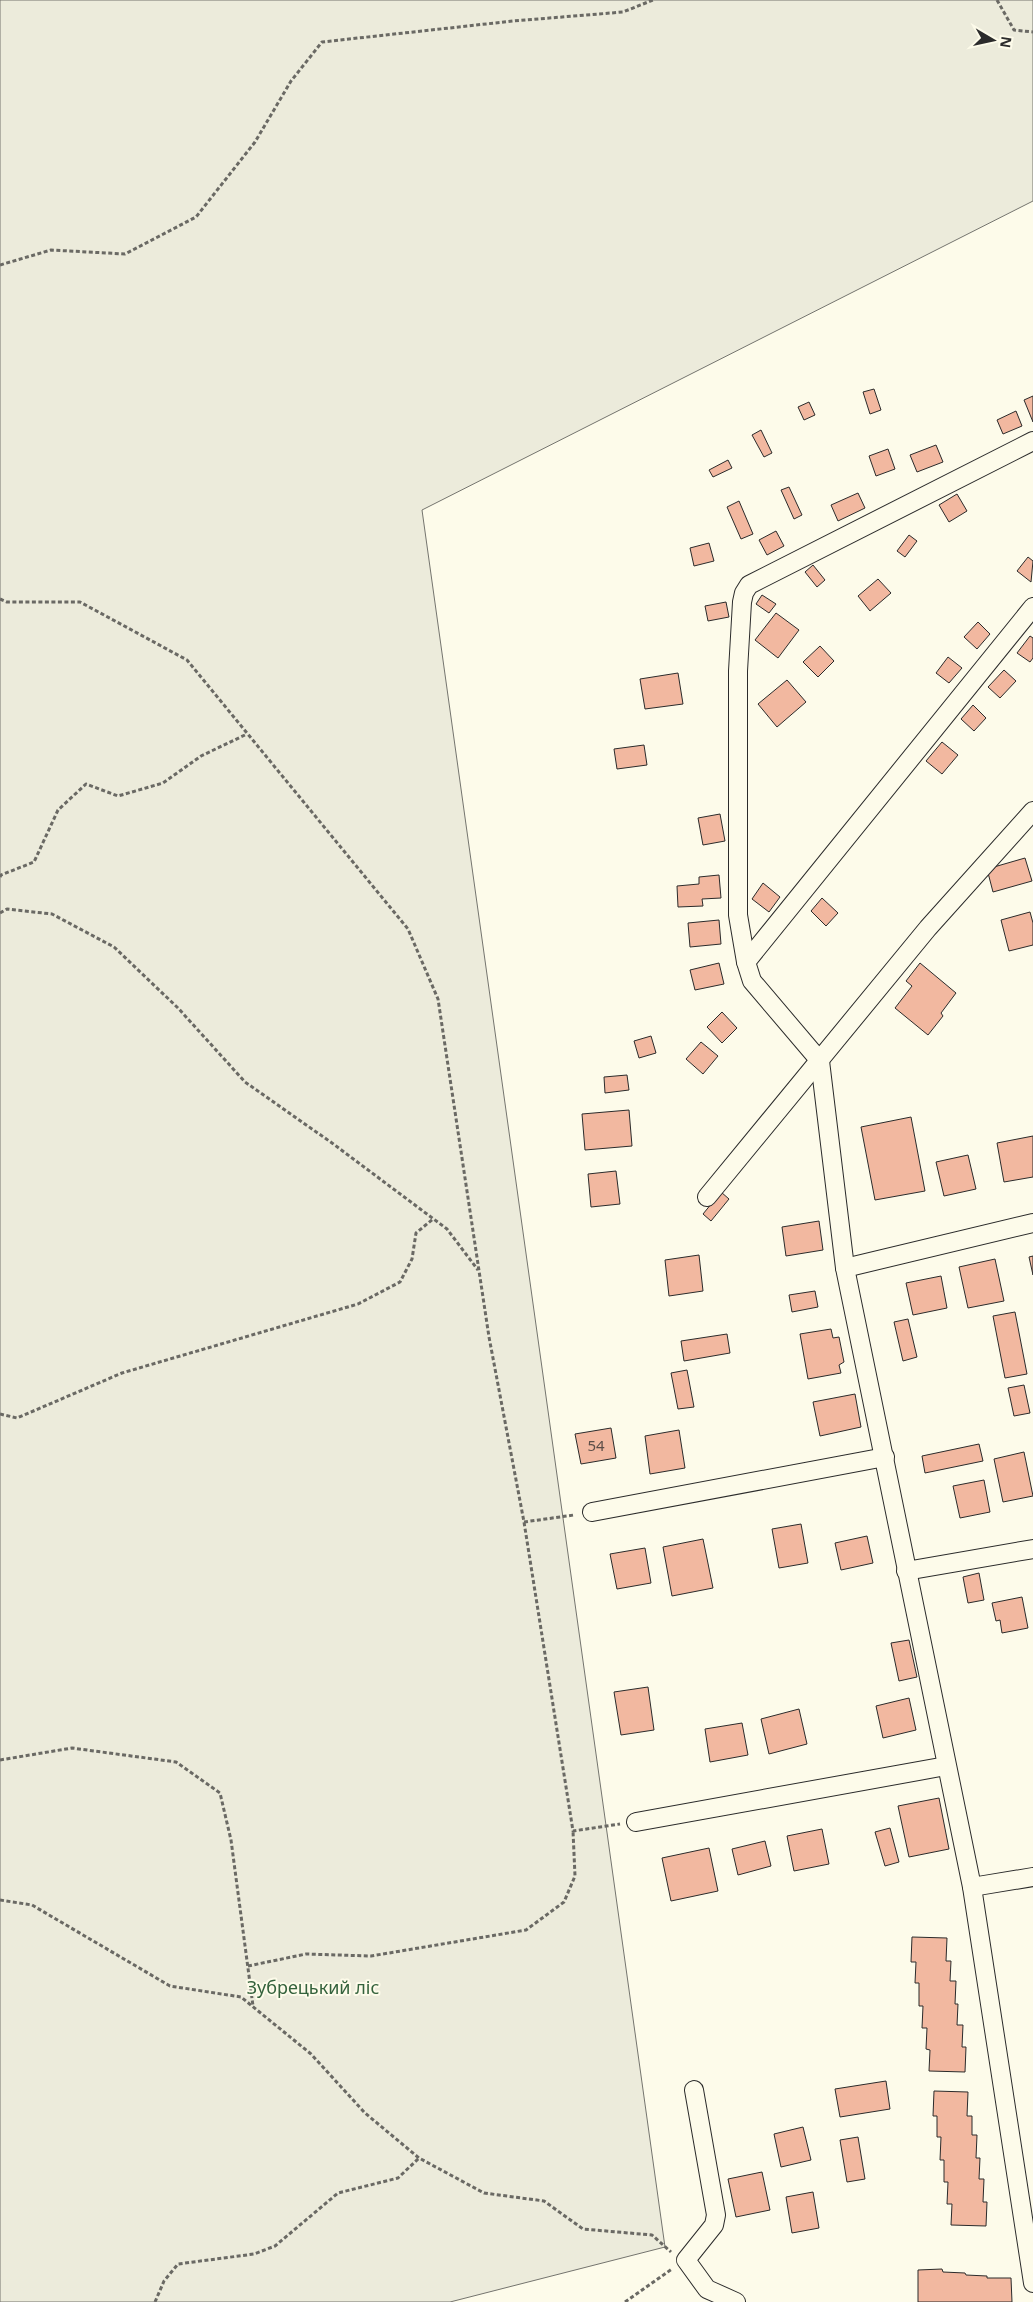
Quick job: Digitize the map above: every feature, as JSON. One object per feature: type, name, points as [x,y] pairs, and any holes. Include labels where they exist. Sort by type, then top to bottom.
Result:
[{"type":"street","points":[[1033,441],[749,585],[744,592],[738,671],[738,915],[746,962],[752,981],[820,1062],[845,1268],[972,1887],[1033,2283]]},
{"type":"street","points":[[746,962],[1033,607]]},
{"type":"street","points":[[707,1197],[820,1062],[928,928],[1033,811]]},
{"type":"street","points":[[845,1268],[1033,1224]]},
{"type":"street","points":[[592,1512],[885,1457]]},
{"type":"street","points":[[906,1571],[1033,1549]]},
{"type":"street","points":[[636,1822],[946,1766]]},
{"type":"street","points":[[972,1887],[1033,1877]]},
{"type":"street","points":[[694,2090],[716,2216],[714,2225],[686,2260],[707,2289],[736,2302]]},
{"type":"path","points":[[0,265],[51,250],[125,254],[196,217],[255,142],[291,81],[322,42],[512,21],[622,12],[653,0]]},
{"type":"path","points":[[997,0],[1014,30],[1033,32]]},
{"type":"path","points":[[0,599],[7,602],[80,602],[187,660],[408,929],[438,999],[489,1337],[524,1522],[573,1831],[575,1876],[564,1902],[526,1930],[371,1956],[306,1954],[248,1966]]},
{"type":"path","points":[[0,877],[34,862],[58,810],[86,784],[118,796],[163,783],[201,756],[247,734]]},
{"type":"path","points":[[0,913],[7,909],[52,914],[114,946],[178,1008],[244,1082],[332,1143],[447,1229],[479,1270]]},
{"type":"path","points":[[0,1414],[17,1418],[122,1373],[358,1304],[400,1282],[412,1259],[416,1233],[433,1219]]},
{"type":"path","points":[[524,1522],[592,1512]]},
{"type":"path","points":[[0,1760],[72,1748],[176,1762],[220,1793],[231,1840],[253,2007]]},
{"type":"path","points":[[573,1831],[636,1822]]},
{"type":"path","points":[[0,1900],[32,1905],[170,1986],[241,1997],[311,2054],[365,2113],[419,2158],[484,2194],[544,2201],[583,2229],[652,2235],[665,2248],[686,2260],[625,2302]]},
{"type":"path","points":[[155,2302],[164,2281],[178,2264],[254,2254],[275,2246],[338,2194],[398,2178],[419,2158]]},
{"type":"green space","name":"Зубрецький ліс","points":[[0,0],[1033,0],[1033,201],[422,510],[665,2247],[450,2302],[0,2302]]},
{"type":"building","points":[[874,389],[881,410],[870,414],[863,392]]},
{"type":"building","points":[[1033,396],[1033,422],[1024,400]]},
{"type":"building","points":[[809,402],[815,415],[804,420],[798,407]]},
{"type":"building","points":[[1016,411],[1022,426],[1003,434],[997,420]]},
{"type":"building","points":[[761,430],[772,453],[764,457],[752,435]]},
{"type":"building","points":[[936,445],[943,462],[917,472],[910,455]]},
{"type":"building","points":[[888,449],[895,469],[876,476],[869,456]]},
{"type":"building","points":[[728,460],[732,468],[713,477],[709,470]]},
{"type":"building","points":[[789,487],[802,515],[794,519],[781,490]]},
{"type":"building","points":[[858,493],[865,508],[838,521],[831,505]]},
{"type":"building","points":[[957,494],[967,511],[949,522],[939,505]]},
{"type":"building","points":[[739,501],[753,534],[741,539],[727,507]]},
{"type":"building","points":[[776,531],[784,546],[767,555],[759,540]]},
{"type":"building","points":[[909,535],[917,541],[905,557],[897,551]]},
{"type":"building","points":[[709,543],[714,561],[694,566],[690,548]]},
{"type":"building","points":[[1028,557],[1033,561],[1031,582],[1017,571]]},
{"type":"building","points":[[813,565],[825,580],[817,587],[805,572]]},
{"type":"building","points":[[878,579],[891,593],[870,611],[858,596]]},
{"type":"building","points":[[762,595],[776,604],[769,613],[756,604]]},
{"type":"building","points":[[726,602],[729,617],[708,621],[705,606]]},
{"type":"building","points":[[776,613],[799,630],[778,658],[755,640]]},
{"type":"building","points":[[978,622],[990,634],[977,649],[964,637]]},
{"type":"building","points":[[1030,636],[1033,638],[1033,658],[1030,662],[1017,653]]},
{"type":"building","points":[[820,646],[834,661],[818,677],[803,662]]},
{"type":"building","points":[[948,657],[962,668],[949,683],[936,673]]},
{"type":"building","points":[[1004,670],[1016,681],[1000,698],[988,687]]},
{"type":"building","points":[[678,673],[683,704],[645,709],[640,679]]},
{"type":"building","points":[[787,680],[806,702],[777,727],[758,704]]},
{"type":"building","points":[[973,705],[986,718],[974,731],[961,719]]},
{"type":"building","points":[[942,742],[958,755],[942,774],[926,761]]},
{"type":"building","points":[[644,745],[647,765],[617,769],[614,749]]},
{"type":"building","points":[[720,814],[725,841],[703,845],[698,818]]},
{"type":"building","points":[[1025,858],[1032,881],[993,892],[987,869]]},
{"type":"building","points":[[719,875],[721,898],[702,899],[703,906],[678,907],[677,886],[699,884],[699,877]]},
{"type":"building","points":[[763,883],[780,897],[769,912],[752,899]]},
{"type":"building","points":[[822,898],[838,913],[826,926],[811,911]]},
{"type":"building","points":[[1030,912],[1033,923],[1033,945],[1009,951],[1001,920]]},
{"type":"building","points":[[719,920],[721,944],[690,947],[688,923]]},
{"type":"building","points":[[719,963],[724,984],[695,990],[690,970]]},
{"type":"building","points":[[920,963],[956,993],[941,1013],[943,1016],[928,1035],[895,1008],[912,986],[906,981]]},
{"type":"building","points":[[722,1012],[737,1028],[722,1043],[707,1027]]},
{"type":"building","points":[[651,1036],[656,1053],[639,1058],[634,1041]]},
{"type":"building","points":[[701,1042],[718,1056],[703,1074],[686,1059]]},
{"type":"building","points":[[627,1075],[629,1090],[605,1093],[604,1077]]},
{"type":"building","points":[[629,1110],[632,1146],[585,1150],[582,1114]]},
{"type":"building","points":[[911,1117],[925,1191],[875,1200],[861,1127]]},
{"type":"building","points":[[1033,1136],[1033,1177],[1004,1182],[997,1143]]},
{"type":"building","points":[[968,1155],[976,1189],[944,1196],[936,1162]]},
{"type":"building","points":[[616,1171],[620,1204],[591,1207],[588,1174]]},
{"type":"building","points":[[721,1192],[729,1199],[711,1221],[703,1214]]},
{"type":"building","points":[[819,1221],[823,1250],[786,1256],[782,1227]]},
{"type":"building","points":[[699,1255],[703,1291],[669,1296],[665,1260]]},
{"type":"building","points":[[1033,1256],[1033,1275],[1029,1257]]},
{"type":"building","points":[[995,1259],[1004,1301],[968,1308],[959,1267]]},
{"type":"building","points":[[941,1276],[947,1308],[913,1315],[906,1283]]},
{"type":"building","points":[[815,1291],[818,1307],[792,1312],[789,1295]]},
{"type":"building","points":[[1015,1312],[1027,1374],[1005,1378],[993,1316]]},
{"type":"building","points":[[908,1319],[917,1357],[903,1361],[894,1322]]},
{"type":"building","points":[[831,1329],[833,1338],[839,1337],[844,1362],[839,1365],[841,1373],[808,1379],[800,1334]]},
{"type":"building","points":[[727,1334],[730,1353],[684,1361],[681,1341]]},
{"type":"building","points":[[687,1370],[694,1407],[678,1409],[671,1373]]},
{"type":"building","points":[[1024,1385],[1030,1413],[1014,1416],[1008,1388]]},
{"type":"building","points":[[855,1394],[861,1427],[820,1436],[813,1402]]},
{"type":"building","points":[[611,1428],[616,1458],[581,1464],[575,1434]]},
{"type":"building","points":[[679,1430],[685,1468],[650,1474],[645,1436]]},
{"type":"building","points":[[979,1444],[983,1461],[925,1473],[922,1456]]},
{"type":"building","points":[[1024,1452],[1033,1496],[1003,1502],[994,1459]]},
{"type":"building","points":[[984,1480],[990,1512],[960,1518],[953,1486]]},
{"type":"building","points":[[801,1524],[808,1563],[779,1568],[772,1529]]},
{"type":"building","points":[[867,1536],[873,1563],[841,1570],[835,1543]]},
{"type":"building","points":[[703,1539],[713,1588],[672,1596],[663,1547]]},
{"type":"building","points":[[645,1548],[651,1583],[617,1589],[610,1554]]},
{"type":"building","points":[[979,1573],[984,1600],[968,1603],[963,1577]]},
{"type":"building","points":[[1022,1597],[1028,1628],[1002,1633],[1000,1620],[996,1621],[992,1603]]},
{"type":"building","points":[[909,1640],[917,1677],[899,1681],[891,1643]]},
{"type":"building","points":[[648,1687],[654,1730],[621,1735],[614,1692]]},
{"type":"building","points":[[909,1698],[916,1730],[883,1738],[876,1706]]},
{"type":"building","points":[[799,1709],[807,1744],[769,1754],[761,1719]]},
{"type":"building","points":[[742,1723],[748,1755],[710,1762],[705,1729]]},
{"type":"building","points":[[939,1798],[949,1849],[909,1857],[898,1806]]},
{"type":"building","points":[[890,1828],[899,1862],[885,1866],[875,1832]]},
{"type":"building","points":[[822,1829],[829,1864],[794,1871],[787,1836]]},
{"type":"building","points":[[765,1841],[771,1866],[738,1875],[732,1849]]},
{"type":"building","points":[[709,1848],[718,1891],[671,1901],[662,1858]]},
{"type":"building","points":[[912,1937],[947,1938],[946,1961],[951,1961],[950,1981],[956,1981],[955,2004],[958,2004],[957,2025],[963,2025],[962,2047],[966,2047],[965,2072],[929,2071],[930,2050],[926,2049],[927,2028],[922,2028],[923,2006],[919,2006],[919,1983],[915,1983],[916,1962],[911,1962]]},
{"type":"building","points":[[886,2081],[890,2109],[840,2117],[835,2089]]},
{"type":"building","points":[[934,2091],[968,2092],[967,2116],[972,2116],[972,2135],[977,2135],[976,2158],[980,2158],[979,2179],[984,2179],[983,2202],[987,2202],[986,2226],[951,2225],[952,2204],[947,2204],[948,2182],[944,2182],[944,2160],[940,2160],[941,2137],[937,2137],[937,2116],[933,2116]]},
{"type":"building","points":[[803,2127],[811,2160],[781,2167],[774,2134]]},
{"type":"building","points":[[858,2137],[865,2179],[847,2182],[840,2140]]},
{"type":"building","points":[[762,2172],[770,2210],[736,2217],[728,2179]]},
{"type":"building","points":[[813,2192],[819,2228],[792,2233],[786,2197]]},
{"type":"building","points":[[942,2269],[943,2272],[987,2276],[987,2278],[1011,2278],[1012,2302],[918,2302],[918,2270]]}]
